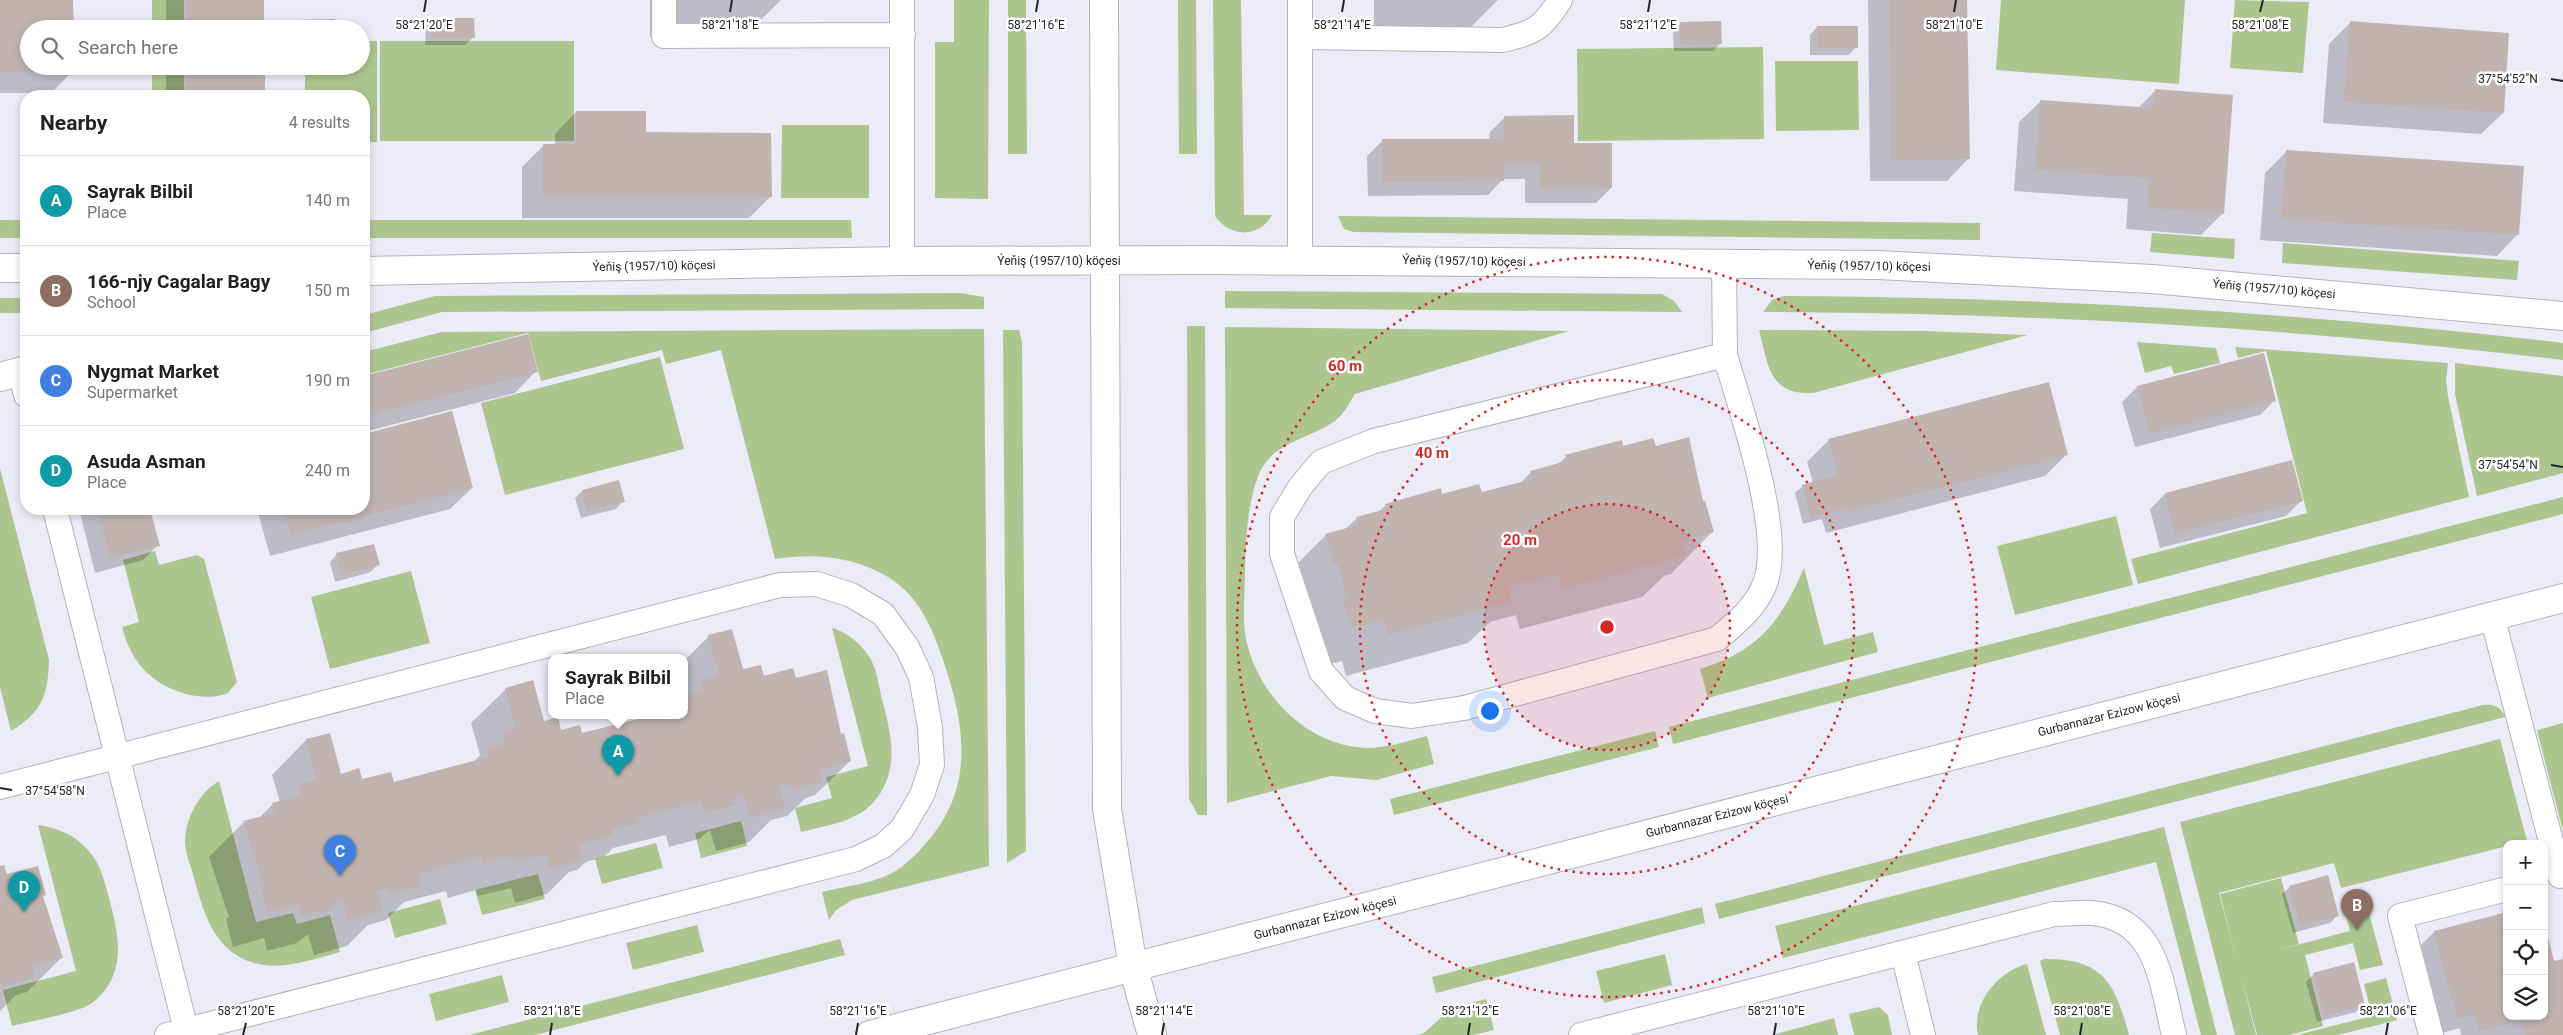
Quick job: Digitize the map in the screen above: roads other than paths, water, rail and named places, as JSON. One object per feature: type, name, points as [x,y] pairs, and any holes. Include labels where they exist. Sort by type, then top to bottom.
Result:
[{"type":"street","points":[[1104,0],[1107,808],[1134,967],[1152,1035]]},
{"type":"street","name":"Ýeňiş (1957/10) köçesi","points":[[370,271],[902,261],[1300,260],[1878,265],[2142,279],[2268,288],[2563,316]]},
{"type":"street","points":[[0,268],[20,268]]},
{"type":"street","points":[[370,280],[401,272]]},
{"type":"street","name":"Gurbannazar Ezizow köçesi","points":[[870,1035],[2563,598]]},
{"type":"lane","points":[[664,0],[664,36],[903,35]]},
{"type":"lane","points":[[902,0],[902,261]]},
{"type":"lane","points":[[1300,0],[1300,260]]},
{"type":"lane","points":[[1300,37],[1503,40],[1532,33],[1551,15],[1560,0]]},
{"type":"lane","points":[[1724,264],[1725,355],[1762,487],[1770,548],[1765,584],[1747,613],[1717,639],[1464,708],[1412,716],[1375,711],[1344,698],[1321,671],[1282,554],[1282,517],[1300,487],[1321,462],[1374,441],[1725,355]]},
{"type":"lane","points":[[0,786],[117,756],[780,585],[818,584],[851,595],[883,614],[907,648],[921,677],[930,727],[932,765],[922,795],[902,829],[883,846],[856,859],[176,1032],[117,756],[57,515]]},
{"type":"lane","points":[[2492,616],[2556,877]]},
{"type":"lane","points":[[2431,1035],[2400,916],[2503,890]]},
{"type":"lane","points":[[1581,1035],[2054,914],[2092,914],[2119,920],[2140,934],[2154,956],[2174,1035]]},
{"type":"lane","points":[[1903,953],[1923,1035]]},
{"type":"place","name":"Sayrak Bilbil","points":[[618,776]]},
{"type":"place","name":"Nygmat Market","points":[[340,876]]},
{"type":"place","name":"Asuda Asman","points":[[24,912]]},
{"type":"place","name":"166-njy Cagalar Bagy","points":[[2357,930]]}]
